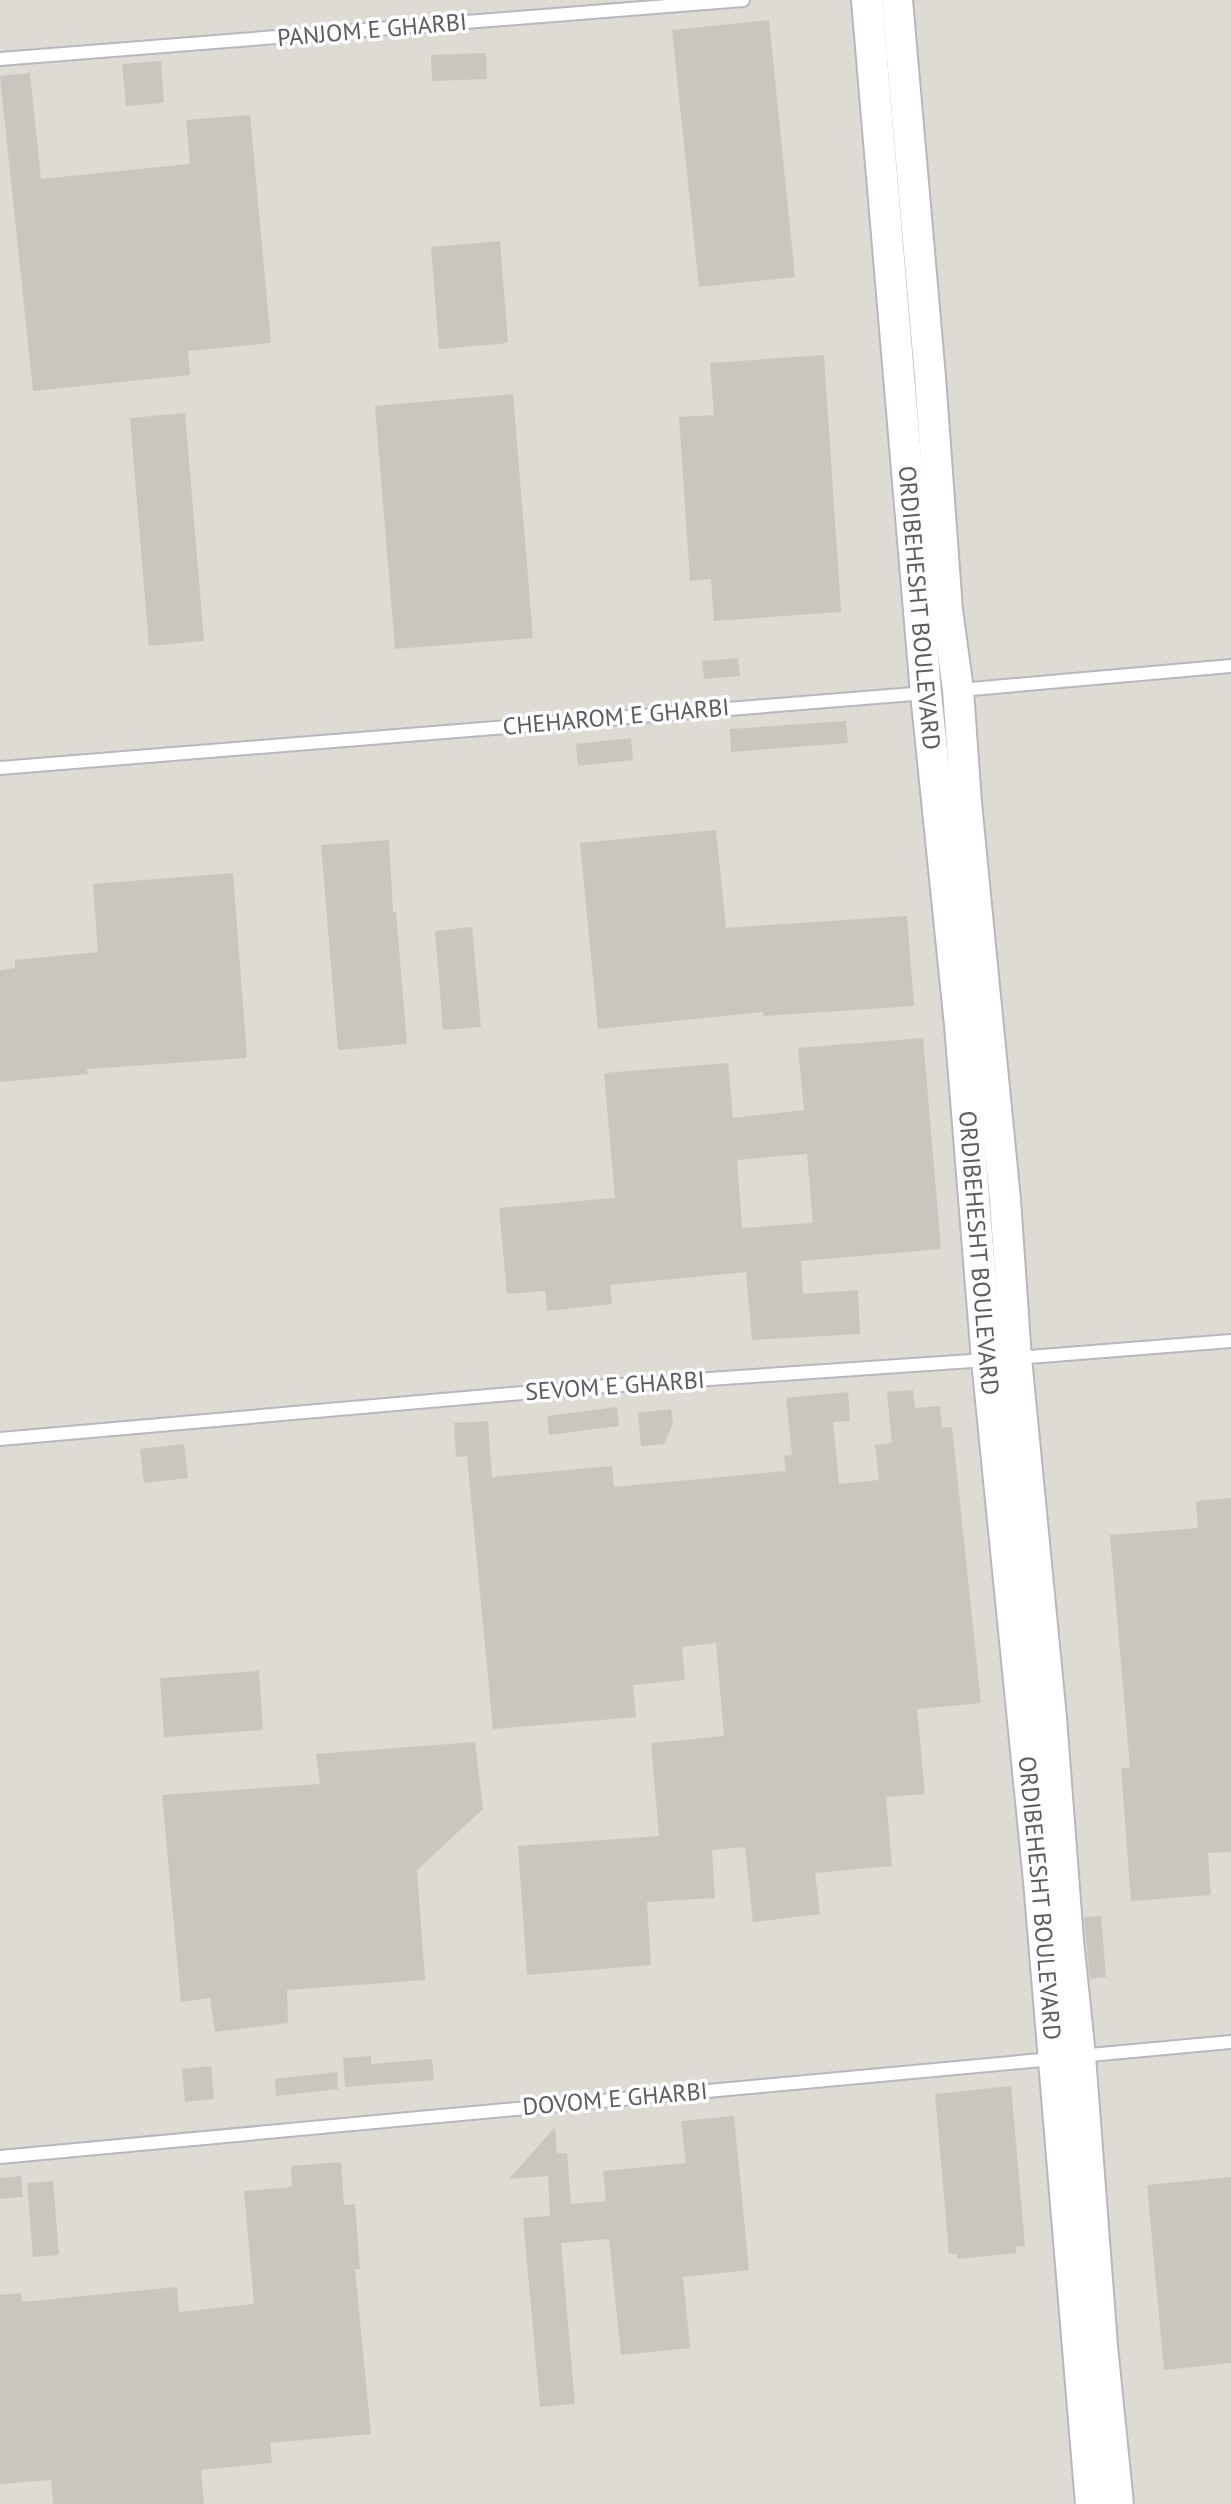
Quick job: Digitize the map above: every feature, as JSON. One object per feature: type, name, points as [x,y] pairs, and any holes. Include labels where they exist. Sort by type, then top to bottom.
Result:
[{"type":"street","name":"ORDIBEHESHT BOULEVARD","points":[[867,0],[942,691],[960,1025],[1002,1359],[1018,1659],[1102,2346],[1118,2504]]},
{"type":"street","name":"ORDIBEHESHT BOULEVARD","points":[[897,0],[947,610],[942,691]]},
{"type":"street","name":"ORDIBEHESHT BOULEVARD","points":[[1067,2058],[1091,2504]]},
{"type":"lane","name":"PANJOM E GHARBI","points":[[0,59],[743,0]]},
{"type":"lane","name":"CHEHAROM E GHARBI","points":[[0,768],[1231,666]]},
{"type":"lane","name":"SEVOM E GHARBI","points":[[0,1439],[578,1388],[1231,1341]]},
{"type":"lane","name":"DOVOM E GHARBI","points":[[0,2157],[1231,2042]]},
{"type":"shaded area","points":[[0,0],[1231,0],[1231,2504],[0,2504]]},
{"type":"building","points":[[769,20],[795,277],[699,287],[672,30]]},
{"type":"building","points":[[486,53],[487,79],[432,81],[431,55]]},
{"type":"building","points":[[161,61],[164,103],[126,106],[122,64]]},
{"type":"building","points":[[30,73],[41,179],[190,164],[186,120],[250,115],[271,343],[188,351],[190,375],[33,391],[0,76]]},
{"type":"building","points":[[500,241],[508,343],[439,349],[431,247]]},
{"type":"building","points":[[824,355],[841,612],[714,621],[711,579],[690,581],[679,417],[714,415],[710,363]]},
{"type":"building","points":[[513,394],[533,638],[395,649],[375,406]]},
{"type":"building","points":[[185,413],[204,641],[149,646],[130,418]]},
{"type":"building","points":[[738,658],[740,676],[704,679],[702,661]]},
{"type":"building","points":[[846,721],[848,743],[731,752],[730,729]]},
{"type":"building","points":[[631,738],[633,760],[578,766],[576,744]]},
{"type":"building","points":[[716,830],[726,928],[907,916],[914,1006],[764,1016],[763,1012],[598,1029],[580,843]]},
{"type":"building","points":[[389,840],[407,1044],[338,1050],[321,845]]},
{"type":"building","points":[[233,873],[247,1058],[87,1069],[88,1074],[0,1082],[0,970],[15,968],[15,960],[98,952],[93,884]]},
{"type":"building","points":[[472,927],[481,1027],[443,1030],[435,931]]},
{"type":"building","points":[[923,1038],[941,1249],[801,1261],[803,1294],[858,1290],[860,1334],[752,1340],[746,1272],[610,1285],[612,1304],[547,1311],[545,1291],[507,1294],[499,1208],[615,1198],[604,1073],[728,1063],[733,1118],[804,1110],[798,1048]],"holes":[[[807,1154],[813,1223],[742,1228],[737,1160]]]},
{"type":"building","points":[[913,1390],[915,1408],[940,1406],[942,1428],[952,1427],[981,1703],[917,1709],[925,1794],[886,1797],[892,1866],[815,1873],[820,1914],[753,1922],[745,1847],[712,1850],[715,1898],[647,1902],[651,1965],[527,1975],[518,1846],[659,1836],[651,1743],[724,1736],[716,1643],[682,1647],[685,1680],[633,1685],[636,1717],[493,1729],[467,1456],[456,1457],[454,1423],[488,1421],[492,1477],[612,1466],[614,1487],[786,1471],[784,1456],[792,1455],[786,1398],[848,1392],[850,1421],[833,1422],[839,1484],[879,1480],[875,1445],[892,1443],[887,1392]]},
{"type":"building","points":[[617,1407],[619,1426],[549,1435],[547,1416]]},
{"type":"building","points":[[671,1409],[673,1423],[664,1444],[641,1446],[638,1413]]},
{"type":"building","points":[[184,1444],[188,1478],[144,1483],[140,1449]]},
{"type":"building","points":[[1231,1498],[1231,1852],[1208,1853],[1211,1895],[1131,1901],[1121,1768],[1130,1768],[1110,1535],[1198,1528],[1196,1501]]},
{"type":"building","points":[[259,1671],[263,1730],[164,1737],[160,1678]]},
{"type":"building","points":[[475,1742],[483,1809],[417,1870],[425,1980],[287,1990],[288,2023],[215,2032],[210,1998],[181,2002],[162,1795],[320,1784],[316,1754]]},
{"type":"building","points":[[1101,1916],[1106,1977],[1090,1979],[1084,1917]]},
{"type":"building","points":[[371,2056],[371,2064],[432,2059],[434,2080],[345,2087],[343,2058]]},
{"type":"building","points":[[211,2066],[214,2099],[185,2102],[182,2069]]},
{"type":"building","points":[[337,2072],[338,2089],[276,2096],[275,2079]]},
{"type":"building","points":[[1011,2086],[1025,2246],[1016,2247],[1016,2253],[958,2259],[957,2254],[949,2254],[935,2094]]},
{"type":"building","points":[[734,2116],[749,2270],[683,2277],[690,2348],[621,2355],[609,2239],[561,2243],[575,2404],[540,2407],[523,2218],[550,2216],[548,2176],[509,2179],[555,2127],[557,2154],[567,2153],[571,2204],[606,2201],[603,2171],[686,2163],[681,2121]]},
{"type":"building","points":[[341,2162],[344,2205],[355,2204],[360,2269],[355,2269],[371,2434],[270,2443],[272,2463],[201,2470],[204,2504],[53,2504],[51,2480],[0,2484],[0,2295],[21,2293],[22,2302],[177,2287],[179,2312],[254,2304],[244,2191],[292,2187],[291,2166]]},
{"type":"building","points":[[21,2176],[23,2197],[0,2199],[0,2178]]},
{"type":"building","points":[[1231,2177],[1231,2363],[1164,2370],[1147,2185]]},
{"type":"building","points":[[53,2181],[59,2255],[33,2257],[27,2183]]}]
